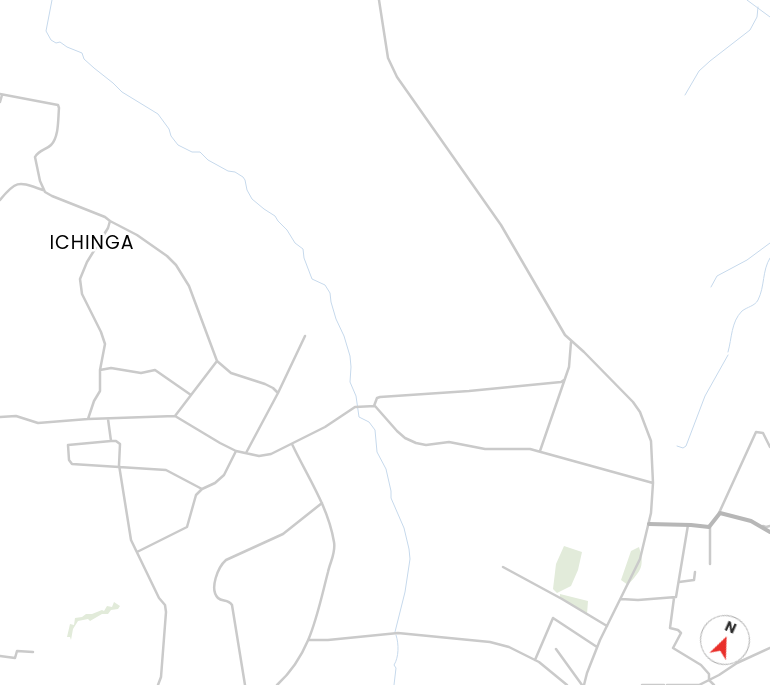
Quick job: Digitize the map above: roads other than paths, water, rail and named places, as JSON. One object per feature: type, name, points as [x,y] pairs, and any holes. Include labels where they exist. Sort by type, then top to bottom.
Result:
[{"type":"street","points":[[379,0],[387,52],[393,71],[501,225],[564,335],[584,352],[633,402],[640,412],[652,445],[653,483],[649,524],[638,564],[597,646],[583,685]]},
{"type":"street","points":[[0,102],[1,95],[55,103],[58,106],[54,140],[52,144],[35,157],[43,190]]},
{"type":"street","points":[[0,200],[12,186],[16,184],[27,185],[105,216],[110,221],[137,234],[168,256],[176,265],[189,286],[218,361],[231,373],[273,388],[280,388]]},
{"type":"street","points":[[88,419],[95,398],[100,391],[100,370],[105,344],[82,294],[80,279],[110,221]]},
{"type":"street","points":[[246,454],[305,336]]},
{"type":"street","points":[[540,451],[571,362],[571,342]]},
{"type":"street","points":[[175,416],[218,361]]},
{"type":"street","points":[[100,370],[111,368],[141,373],[155,370],[191,395]]},
{"type":"street","points":[[374,406],[377,398],[380,397],[469,391],[561,382],[564,380]]},
{"type":"street","points":[[273,388],[278,393]]},
{"type":"street","points":[[0,417],[16,416],[38,423],[175,416],[236,451],[265,456],[333,422],[357,406],[374,406],[400,434],[416,443],[448,442],[472,447],[519,448],[540,451],[653,483]]},
{"type":"street","points":[[108,419],[111,441]]},
{"type":"street","points":[[710,564],[710,527],[718,514],[756,432],[763,433],[770,448]]},
{"type":"street","points":[[158,685],[161,677],[166,612],[130,536],[120,467],[120,444],[116,440],[68,445],[70,462],[72,464],[120,467],[166,470],[202,489]]},
{"type":"street","points":[[277,685],[293,666],[309,640],[334,551],[331,529],[322,503],[292,444]]},
{"type":"street","points":[[137,552],[187,527],[195,496],[202,489],[224,475],[236,451]]},
{"type":"street","points":[[245,685],[232,605],[231,602],[221,600],[217,596],[214,586],[217,576],[223,562],[283,534],[322,503]]},
{"type":"street","points":[[718,514],[754,520],[766,528],[770,526]]},
{"type":"street","points":[[744,519],[770,532]]},
{"type":"street","points":[[649,524],[710,527]]},
{"type":"street","points":[[688,525],[670,628],[678,630],[680,633],[673,648],[701,664],[709,674],[709,679],[714,685]]},
{"type":"street","points":[[503,568],[562,599],[607,626]]},
{"type":"street","points":[[679,582],[694,580],[695,572]]},
{"type":"street","points":[[621,598],[674,598]]},
{"type":"street","points":[[536,660],[553,618],[597,646]]},
{"type":"street","points":[[309,640],[403,633],[490,642],[509,647],[536,660],[567,685]]},
{"type":"street","points":[[642,685],[699,685],[724,672],[736,663],[770,648]]},
{"type":"street","points":[[556,649],[583,685]]},
{"type":"street","points":[[0,656],[15,658],[17,651],[33,652]]},
{"type":"waterway","points":[[52,0],[46,31],[51,40],[56,43],[60,42],[82,53],[84,59],[122,92],[158,114],[178,145],[192,152],[200,152],[208,160],[243,177],[252,199],[275,216],[295,243],[303,249],[304,258],[312,279],[325,285],[330,293],[336,319],[350,356],[350,382],[356,396],[359,417],[369,422],[375,430],[377,452],[386,469],[391,498],[404,528],[409,549],[410,559],[405,592],[395,632]]},
{"type":"waterway","points":[[747,0],[770,17]]},
{"type":"waterway","points":[[685,95],[699,71],[750,30],[757,17],[758,7]]},
{"type":"waterway","points":[[711,287],[717,276],[747,260],[770,243]]},
{"type":"waterway","points":[[728,352],[738,315],[758,300],[767,263],[770,258]]},
{"type":"waterway","points":[[677,446],[683,448],[686,446],[705,396],[728,355]]},
{"type":"waterway","points":[[394,685],[396,668],[394,665],[398,650],[396,635]]},
{"type":"district","name":"ICHINGA","points":[[92,244]]}]
